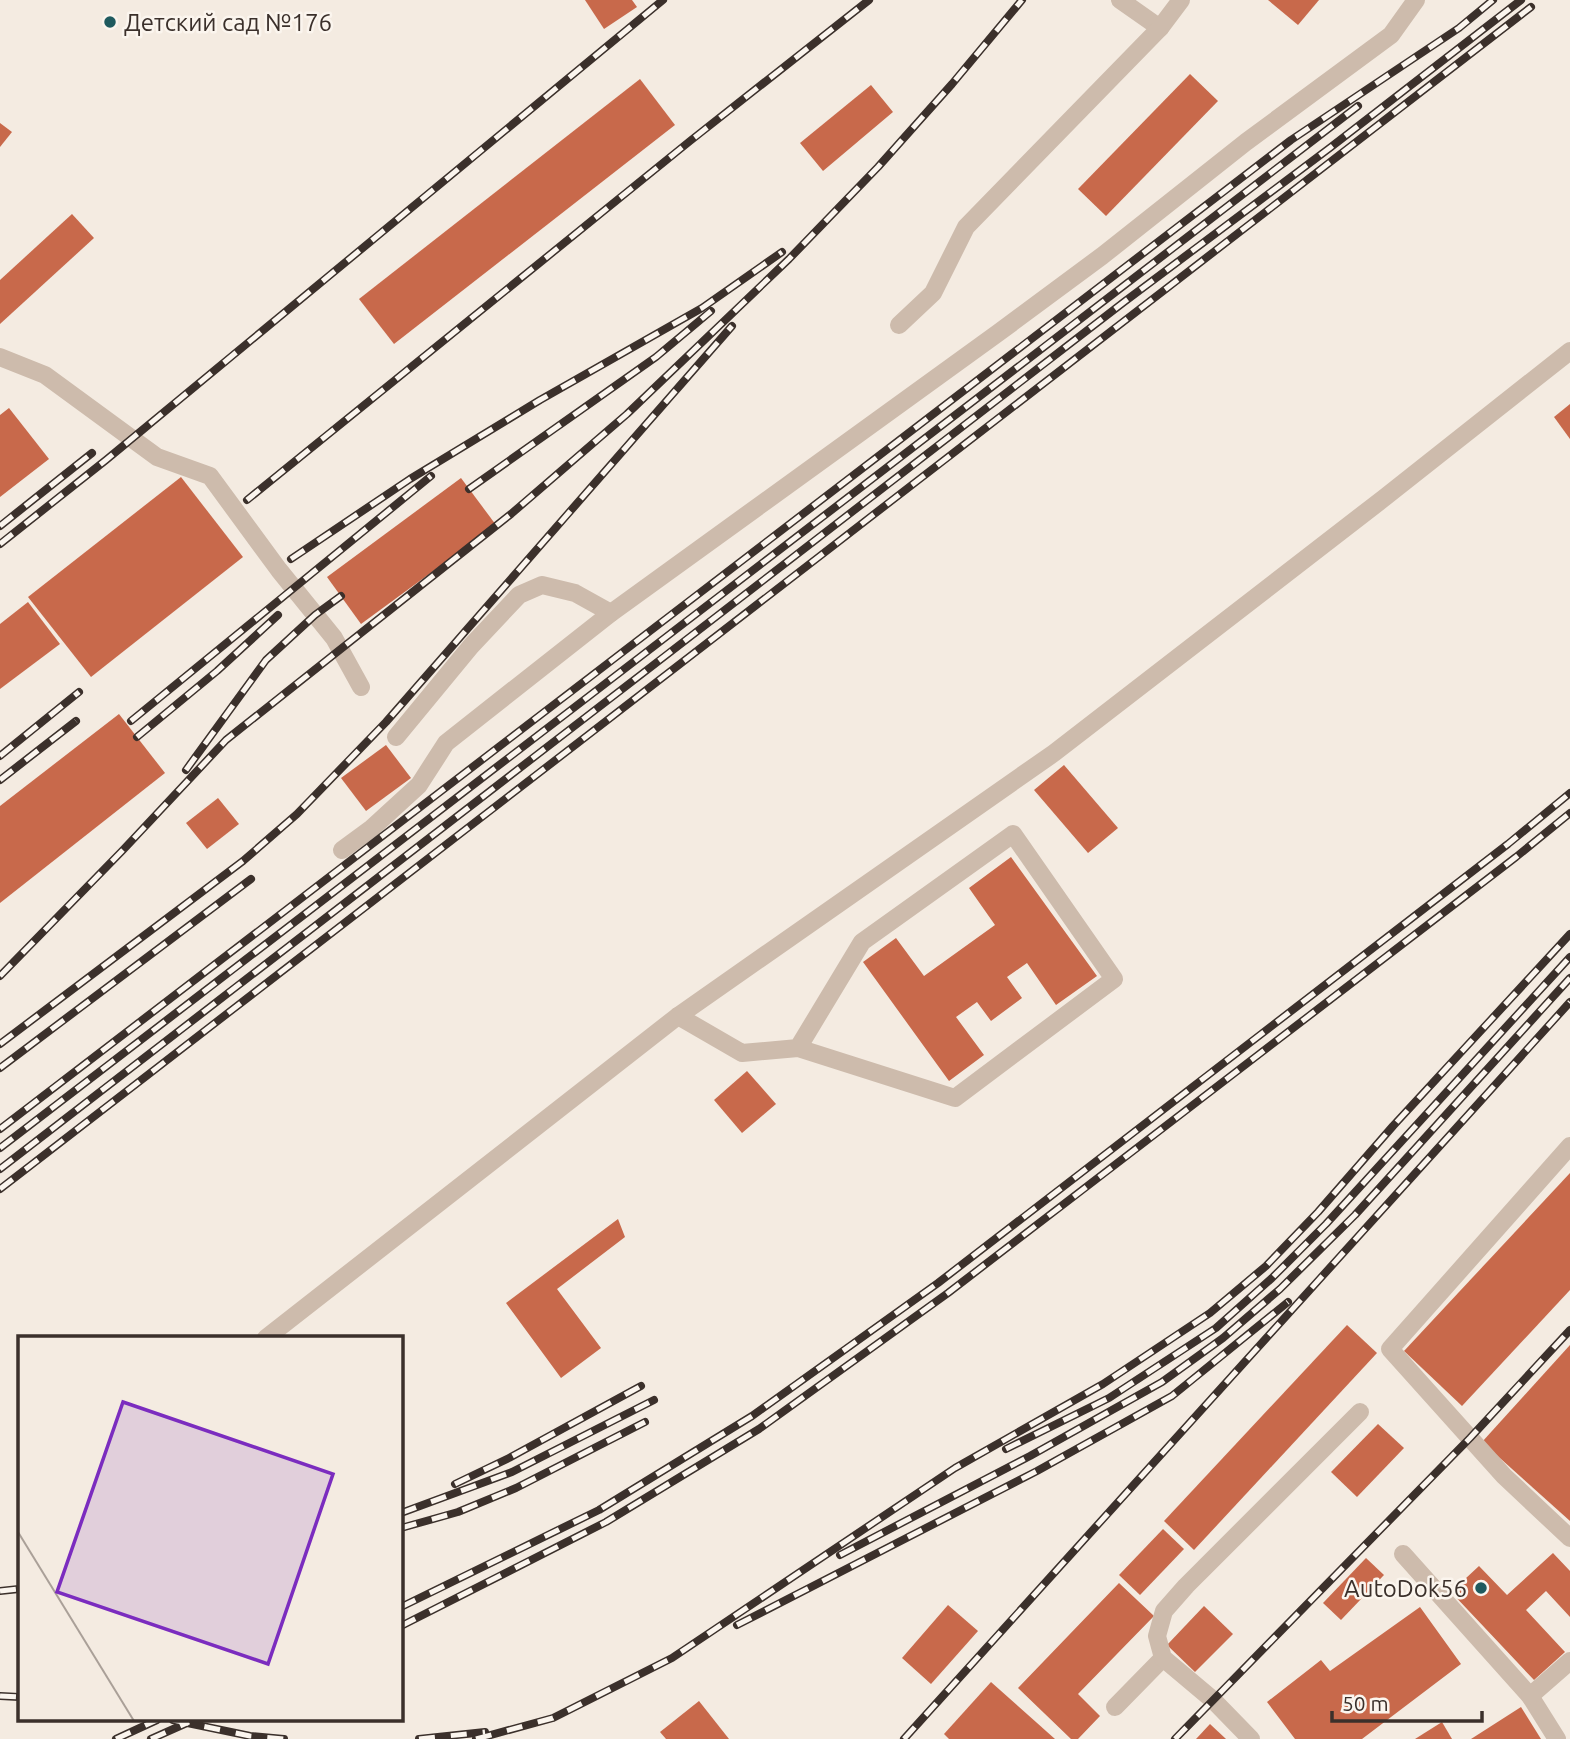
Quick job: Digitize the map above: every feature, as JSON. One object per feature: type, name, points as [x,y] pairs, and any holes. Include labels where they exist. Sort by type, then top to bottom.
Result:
[{"type":"street","points":[[1120,0],[1160,28]]},
{"type":"street","points":[[899,325],[933,293],[967,227],[1160,28],[1181,0]]},
{"type":"street","points":[[342,850],[372,828],[419,785],[446,743],[611,613],[1102,256],[1246,142],[1391,35],[1416,0]]},
{"type":"street","points":[[269,1336],[678,1016],[1054,752],[1373,507],[1570,351]]},
{"type":"street","points":[[2,362],[45,374],[158,457],[209,476],[334,638],[361,687]]},
{"type":"street","points":[[396,737],[471,646],[519,595],[542,584],[575,593],[611,613]]},
{"type":"street","points":[[678,1016],[742,1053],[798,1048],[955,1098],[1114,979],[1013,834],[862,942],[798,1048]]},
{"type":"street","points":[[1570,1146],[1390,1349],[1504,1476],[1570,1538]]},
{"type":"street","points":[[1251,1739],[1213,1700],[1163,1658],[1157,1636],[1164,1611],[1360,1412]]},
{"type":"street","points":[[1403,1554],[1530,1696],[1557,1739]]},
{"type":"street","points":[[1115,1707],[1163,1658]]},
{"type":"street","points":[[1530,1696],[1570,1661]]},
{"type":"building","points":[[585,0],[632,0],[637,7],[604,29]]},
{"type":"building","points":[[1268,0],[1319,0],[1298,25]]},
{"type":"building","points":[[1190,74],[1218,101],[1106,216],[1078,189]]},
{"type":"building","points":[[640,79],[675,125],[394,344],[359,299]]},
{"type":"building","points":[[871,85],[893,112],[823,171],[800,143]]},
{"type":"building","points":[[0,123],[12,132],[0,147]]},
{"type":"building","points":[[72,214],[94,238],[0,324],[0,280]]},
{"type":"building","points":[[1570,404],[1570,439],[1554,417]]},
{"type":"building","points":[[9,408],[49,459],[0,497],[0,415]]},
{"type":"building","points":[[181,477],[243,557],[91,677],[28,597]]},
{"type":"building","points":[[461,478],[496,525],[361,624],[327,577]]},
{"type":"building","points":[[28,602],[60,644],[0,689],[0,624]]},
{"type":"building","points":[[119,714],[165,773],[0,903],[0,806]]},
{"type":"building","points":[[386,745],[411,778],[366,811],[341,778]]},
{"type":"building","points":[[1064,765],[1118,828],[1088,853],[1034,790]]},
{"type":"building","points":[[218,798],[239,824],[207,849],[186,823]]},
{"type":"building","points":[[1011,857],[1097,976],[1056,1005],[1027,963],[1007,977],[1022,998],[991,1021],[977,1002],[956,1017],[984,1055],[949,1081],[863,962],[896,938],[924,976],[995,925],[969,888]]},
{"type":"building","points":[[747,1071],[776,1104],[742,1133],[714,1100]]},
{"type":"building","points":[[1570,1173],[1570,1290],[1462,1406],[1404,1351]]},
{"type":"building","points":[[618,1219],[625,1237],[557,1289],[601,1348],[561,1378],[506,1303]]},
{"type":"building","points":[[1347,1325],[1377,1353],[1194,1550],[1164,1521]]},
{"type":"building","points":[[1570,1345],[1570,1521],[1482,1442]]},
{"type":"building","points":[[1378,1424],[1404,1448],[1357,1497],[1331,1472]]},
{"type":"building","points":[[1163,1529],[1184,1549],[1140,1595],[1119,1575]]},
{"type":"building","points":[[1553,1553],[1570,1571],[1570,1617],[1546,1591],[1526,1610],[1565,1652],[1534,1680],[1451,1592],[1479,1566],[1507,1595]]},
{"type":"building","points":[[1366,1558],[1384,1575],[1341,1620],[1323,1603]]},
{"type":"building","points":[[1119,1583],[1154,1616],[1078,1694],[1100,1716],[1078,1739],[1071,1739],[1018,1688]]},
{"type":"building","points":[[948,1605],[978,1631],[931,1684],[902,1658]]},
{"type":"building","points":[[1204,1606],[1233,1634],[1195,1672],[1167,1645]]},
{"type":"building","points":[[1420,1607],[1461,1664],[1362,1739],[1295,1739],[1267,1702],[1321,1660],[1330,1671]]},
{"type":"building","points":[[991,1682],[1055,1739],[949,1739],[944,1734]]},
{"type":"building","points":[[699,1701],[729,1739],[666,1739],[660,1732]]},
{"type":"building","points":[[1521,1707],[1541,1739],[1471,1739]]},
{"type":"building","points":[[1442,1722],[1452,1739],[1415,1739]]},
{"type":"building","points":[[1210,1724],[1226,1739],[1196,1739]]},
{"type":"railway","points":[[0,544],[106,460],[663,0]]},
{"type":"railway","points":[[247,500],[690,141],[869,0]]},
{"type":"railway","points":[[0,976],[226,740],[511,514],[627,414],[789,259],[878,167],[1022,0]]},
{"type":"railway","points":[[0,1129],[1291,140],[1459,28],[1493,0]]},
{"type":"railway","points":[[0,1169],[1124,302],[1521,0]]},
{"type":"railway","points":[[0,1189],[1531,7]]},
{"type":"railway","points":[[0,1148],[1358,106]]},
{"type":"railway","points":[[291,559],[410,479],[540,400],[702,308],[782,252]]},
{"type":"railway","points":[[469,489],[656,357],[711,311]]},
{"type":"railway","points":[[0,1044],[243,861],[297,814],[386,722],[732,326]]},
{"type":"railway","points":[[0,526],[92,453]]},
{"type":"railway","points":[[131,721],[431,476]]},
{"type":"railway","points":[[186,770],[266,660],[315,615],[341,596]]},
{"type":"railway","points":[[137,737],[217,671],[278,615]]},
{"type":"railway","points":[[0,756],[79,692]]},
{"type":"railway","points":[[0,780],[76,721]]},
{"type":"railway","points":[[402,1607],[599,1510],[752,1416],[938,1283],[1508,844],[1570,793]]},
{"type":"railway","points":[[402,1625],[606,1522],[759,1429],[948,1293],[1570,813]]},
{"type":"railway","points":[[0,1068],[251,879]]},
{"type":"railway","points":[[476,1739],[553,1718],[672,1658],[955,1468],[1103,1384],[1210,1313],[1266,1266],[1318,1212],[1393,1126],[1570,934]]},
{"type":"railway","points":[[1006,1449],[1109,1398],[1216,1328],[1272,1278],[1326,1224],[1570,957]]},
{"type":"railway","points":[[840,1555],[1030,1456],[1162,1382],[1223,1338],[1280,1289],[1355,1215],[1570,978]]},
{"type":"railway","points":[[904,1739],[1570,1002]]},
{"type":"railway","points":[[737,1625],[1037,1471],[1172,1396],[1288,1302]]},
{"type":"railway","points":[[1175,1739],[1470,1438],[1570,1330]]},
{"type":"railway","points":[[455,1484],[509,1458],[641,1386]]},
{"type":"railway","points":[[402,1513],[512,1472],[654,1400]]},
{"type":"railway","points":[[402,1528],[458,1512],[516,1488],[645,1422]]},
{"type":"railway","points":[[0,1591],[18,1589]]},
{"type":"railway","points":[[0,1696],[18,1697]]},
{"type":"railway","points":[[116,1739],[153,1722]]},
{"type":"railway","points":[[183,1722],[250,1736],[284,1739]]},
{"type":"railway","points":[[151,1739],[189,1722]]},
{"type":"railway","points":[[419,1739],[485,1732]]},
{"type":"place","name":"Детский сад №176","points":[[110,22]]},
{"type":"place","name":"AutoDok56","points":[[1481,1588]]}]
